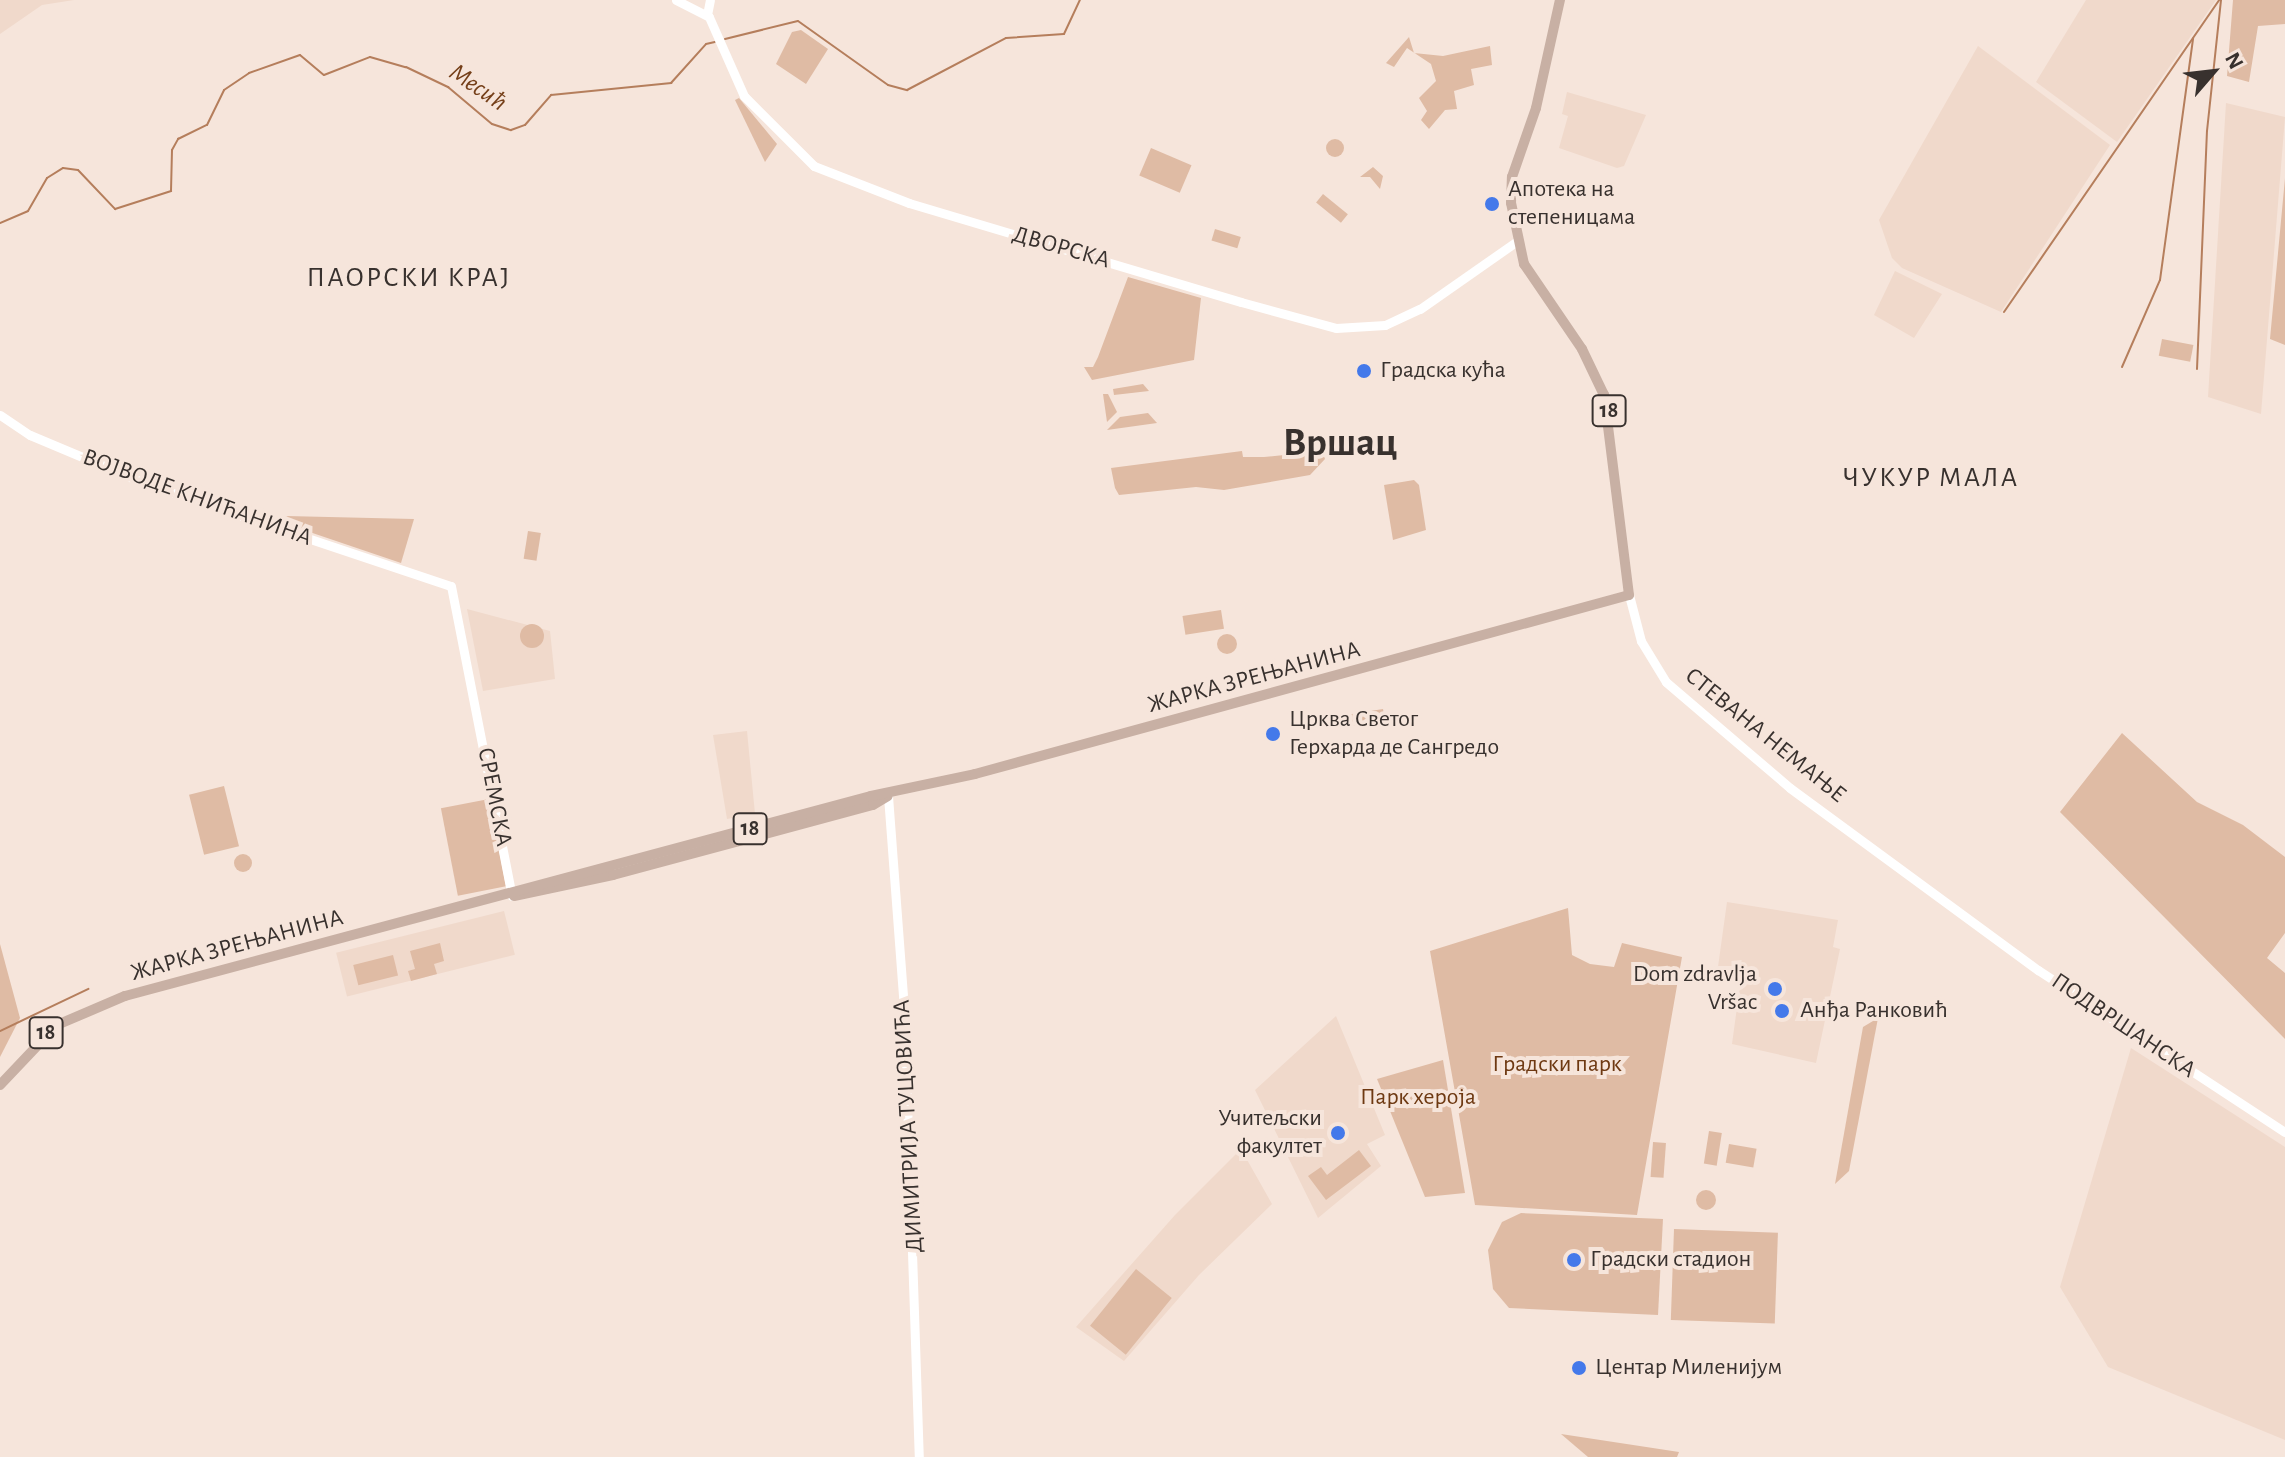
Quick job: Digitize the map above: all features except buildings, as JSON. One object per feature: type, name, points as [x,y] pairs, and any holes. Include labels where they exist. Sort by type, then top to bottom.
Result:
[{"type":"main road","name":"СТЕВАНА НЕМАЊЕ","points":[[1560,0],[1551,48],[1512,177],[1517,241],[1530,276],[1582,349],[1604,395],[1629,595]]},
{"type":"main road","name":"ЖАРКА ЗРЕЊАНИНА","points":[[0,1085],[46,1034],[95,1005],[512,896],[626,871],[873,805],[888,796],[1629,595]]},
{"type":"street","points":[[676,0],[707,15],[710,0]]},
{"type":"street","name":"ДВОРСКА","points":[[707,15],[744,96],[786,143],[828,174],[909,203],[1347,329],[1401,319],[1517,241]]},
{"type":"street","name":"ВОЈВОДЕ КНИЋАНИНА","points":[[0,415],[30,435],[149,485],[399,568],[454,590],[475,699]]},
{"type":"street","name":"СТЕВАНА НЕМАЊЕ","points":[[1629,595],[1641,641],[1666,682],[1790,788],[1964,914]]},
{"type":"street","name":"СРЕМСКА","points":[[475,699],[512,896]]},
{"type":"street","name":"ДИМИТРИЈА ТУЦОВИЋА","points":[[888,796],[904,1011],[919,1457]]},
{"type":"street","name":"ПОДВРШАНСКА","points":[[1964,914],[2129,1032],[2285,1132]]},
{"type":"shaded area","points":[[0,0],[74,0],[42,5],[0,34]]},
{"type":"shaded area","points":[[2086,0],[2216,0],[2117,142],[2036,82]]},
{"type":"shaded area","points":[[1978,46],[2110,145],[2001,312],[1902,268],[1892,258],[1879,220]]},
{"type":"shaded area","points":[[1567,92],[1646,115],[1624,166],[1617,168],[1559,148],[1568,116],[1562,114]]},
{"type":"shaded area","points":[[2226,103],[2285,117],[2261,414],[2208,397]]},
{"type":"shaded area","points":[[1895,271],[1942,294],[1914,338],[1874,315]]},
{"type":"shaded area","points":[[467,609],[550,631],[555,679],[483,691]]},
{"type":"shaded area","points":[[747,731],[755,814],[727,819],[713,735]]},
{"type":"shaded area","name":"Анђа Ранковић","points":[[1727,902],[1838,920],[1833,947],[1840,949],[1816,1063],[1732,1044],[1741,978],[1717,974]]},
{"type":"shaded area","points":[[504,911],[515,955],[347,997],[336,953]]},
{"type":"shaded area","points":[[1336,1016],[1385,1135],[1367,1144],[1381,1166],[1318,1218],[1255,1090]]},
{"type":"shaded area","points":[[2131,1048],[2285,1147],[2285,1440],[2108,1367],[2060,1287]]},
{"type":"shaded area","points":[[1241,1149],[1272,1204],[1199,1275],[1124,1361],[1076,1327],[1175,1215]]},
{"type":"green space","points":[[2233,0],[2285,0],[2285,24],[2258,26],[2249,82],[2227,76]]},
{"type":"green space","points":[[801,30],[828,49],[806,84],[776,64],[792,32]]},
{"type":"green space","points":[[1409,37],[1414,53],[1407,48],[1394,67],[1386,63]]},
{"type":"green space","points":[[1490,46],[1492,65],[1471,69],[1474,85],[1454,91],[1457,109],[1445,110],[1429,129],[1421,120],[1427,111],[1419,98],[1436,81],[1431,64],[1415,53],[1443,56]]},
{"type":"green space","points":[[739,98],[777,144],[765,162],[735,100]]},
{"type":"green space","points":[[1331,139],[1339,139],[1344,148],[1342,155],[1331,157],[1326,152],[1326,144]]},
{"type":"green space","points":[[1151,148],[1192,165],[1180,193],[1139,176]]},
{"type":"green space","points":[[1373,167],[1383,176],[1380,189],[1370,177],[1360,177]]},
{"type":"green space","points":[[2285,178],[2285,345],[2270,339]]},
{"type":"green space","points":[[1323,194],[1348,214],[1341,223],[1316,203]]},
{"type":"green space","points":[[1215,229],[1241,237],[1237,248],[1211,240]]},
{"type":"green space","points":[[1128,277],[1201,298],[1194,360],[1092,380],[1084,367],[1093,367],[1098,357]]},
{"type":"green space","points":[[2162,339],[2193,345],[2190,362],[2159,356]]},
{"type":"green space","points":[[1143,384],[1149,391],[1114,395],[1113,389]]},
{"type":"green space","points":[[1103,394],[1108,394],[1117,412],[1107,422]]},
{"type":"green space","points":[[1148,413],[1157,423],[1107,430],[1120,417]]},
{"type":"green space","points":[[1242,451],[1243,457],[1264,457],[1322,451],[1325,459],[1310,475],[1224,490],[1196,487],[1119,495],[1115,488],[1111,468]]},
{"type":"green space","points":[[1414,480],[1419,485],[1426,530],[1393,540],[1384,485]]},
{"type":"green space","points":[[286,516],[414,519],[401,563],[283,523]]},
{"type":"green space","points":[[528,531],[541,533],[536,561],[524,559]]},
{"type":"green space","points":[[1221,610],[1224,629],[1185,635],[1182,616]]},
{"type":"green space","points":[[532,624],[540,628],[544,636],[540,644],[532,648],[524,644],[520,636],[524,628]]},
{"type":"green space","points":[[1227,634],[1234,637],[1237,644],[1234,651],[1227,654],[1220,651],[1217,644],[1220,637]]},
{"type":"green space","points":[[1383,709],[1385,721],[1352,726],[1350,714]]},
{"type":"green space","points":[[2122,733],[2197,802],[2243,825],[2285,857],[2285,933],[2267,958],[2285,973],[2285,1039],[2060,812]]},
{"type":"green space","points":[[224,786],[239,846],[204,855],[189,795]]},
{"type":"green space","points":[[489,799],[506,886],[458,896],[441,808]]},
{"type":"green space","points":[[239,854],[247,854],[252,863],[250,870],[239,872],[234,867],[234,859]]},
{"type":"green space","name":"Градски парк","points":[[1568,908],[1572,955],[1590,964],[1614,967],[1622,943],[1682,957],[1637,1215],[1475,1205],[1430,951]]},
{"type":"green space","points":[[440,943],[444,961],[434,964],[437,974],[411,981],[408,971],[415,969],[410,951]]},
{"type":"green space","points":[[0,944],[20,1018],[0,1057]]},
{"type":"green space","points":[[393,955],[398,975],[358,985],[353,965]]},
{"type":"green space","points":[[1878,1018],[1849,1171],[1835,1184],[1863,1027]]},
{"type":"green space","name":"Парк хероја","points":[[1443,1060],[1465,1193],[1425,1197],[1377,1079]]},
{"type":"green space","points":[[1709,1131],[1722,1133],[1717,1166],[1704,1164]]},
{"type":"green space","points":[[1653,1142],[1666,1143],[1664,1178],[1651,1177]]},
{"type":"green space","points":[[1729,1144],[1757,1149],[1753,1168],[1726,1163]]},
{"type":"green space","points":[[1359,1150],[1371,1166],[1326,1200],[1308,1176],[1321,1167],[1327,1175]]},
{"type":"green space","points":[[1706,1190],[1713,1193],[1716,1200],[1713,1207],[1706,1210],[1699,1207],[1696,1200],[1699,1193]]},
{"type":"green space","name":"Градски стадион","points":[[1521,1213],[1663,1219],[1658,1315],[1509,1308],[1493,1289],[1488,1250],[1502,1222]]},
{"type":"green space","points":[[1674,1229],[1778,1233],[1775,1324],[1671,1320]]},
{"type":"green space","points":[[1136,1269],[1172,1298],[1126,1355],[1090,1326]]},
{"type":"green space","points":[[1561,1434],[1679,1452],[1677,1457],[1588,1457]]},
{"type":"waterway","name":"Месић","points":[[725,39],[798,21],[888,85],[907,90],[1006,38],[1064,34],[1080,0]]},
{"type":"waterway","points":[[2004,312],[2219,0]]},
{"type":"waterway","points":[[2197,369],[2207,131],[2221,0]]},
{"type":"waterway","points":[[2122,367],[2160,280],[2193,38]]},
{"type":"waterway","name":"Месић","points":[[0,223],[28,211],[47,178],[63,168],[78,170],[115,209],[171,191],[172,150],[178,139],[207,125],[224,90],[249,73],[300,55],[324,75],[370,57],[406,67],[448,87],[492,124],[511,130],[525,125],[551,95],[671,83],[706,44],[715,42]]},
{"type":"waterway","points":[[0,1031],[88,989]]},
{"type":"place","name":"Апотека на степеницама","points":[[1492,204]]},
{"type":"place","name":"Градска кућа","points":[[1364,371]]},
{"type":"place","name":"Црква Светог Герхарда де Сангредо","points":[[1273,734]]},
{"type":"place","name":"Dom zdravlja Vršac","points":[[1775,989]]},
{"type":"place","name":"Анђа Ранковић","points":[[1782,1011]]},
{"type":"place","name":"Учитељски факултет","points":[[1338,1133]]},
{"type":"place","name":"Градски стадион","points":[[1574,1260]]},
{"type":"place","name":"Центар Миленијум","points":[[1579,1368]]},
{"type":"district","name":"ПАОРСКИ КРАЈ","points":[[409,278]]},
{"type":"district","name":"Вршац","points":[[1340,443]]},
{"type":"district","name":"ЧУКУР МАЛА","points":[[1931,478]]}]
